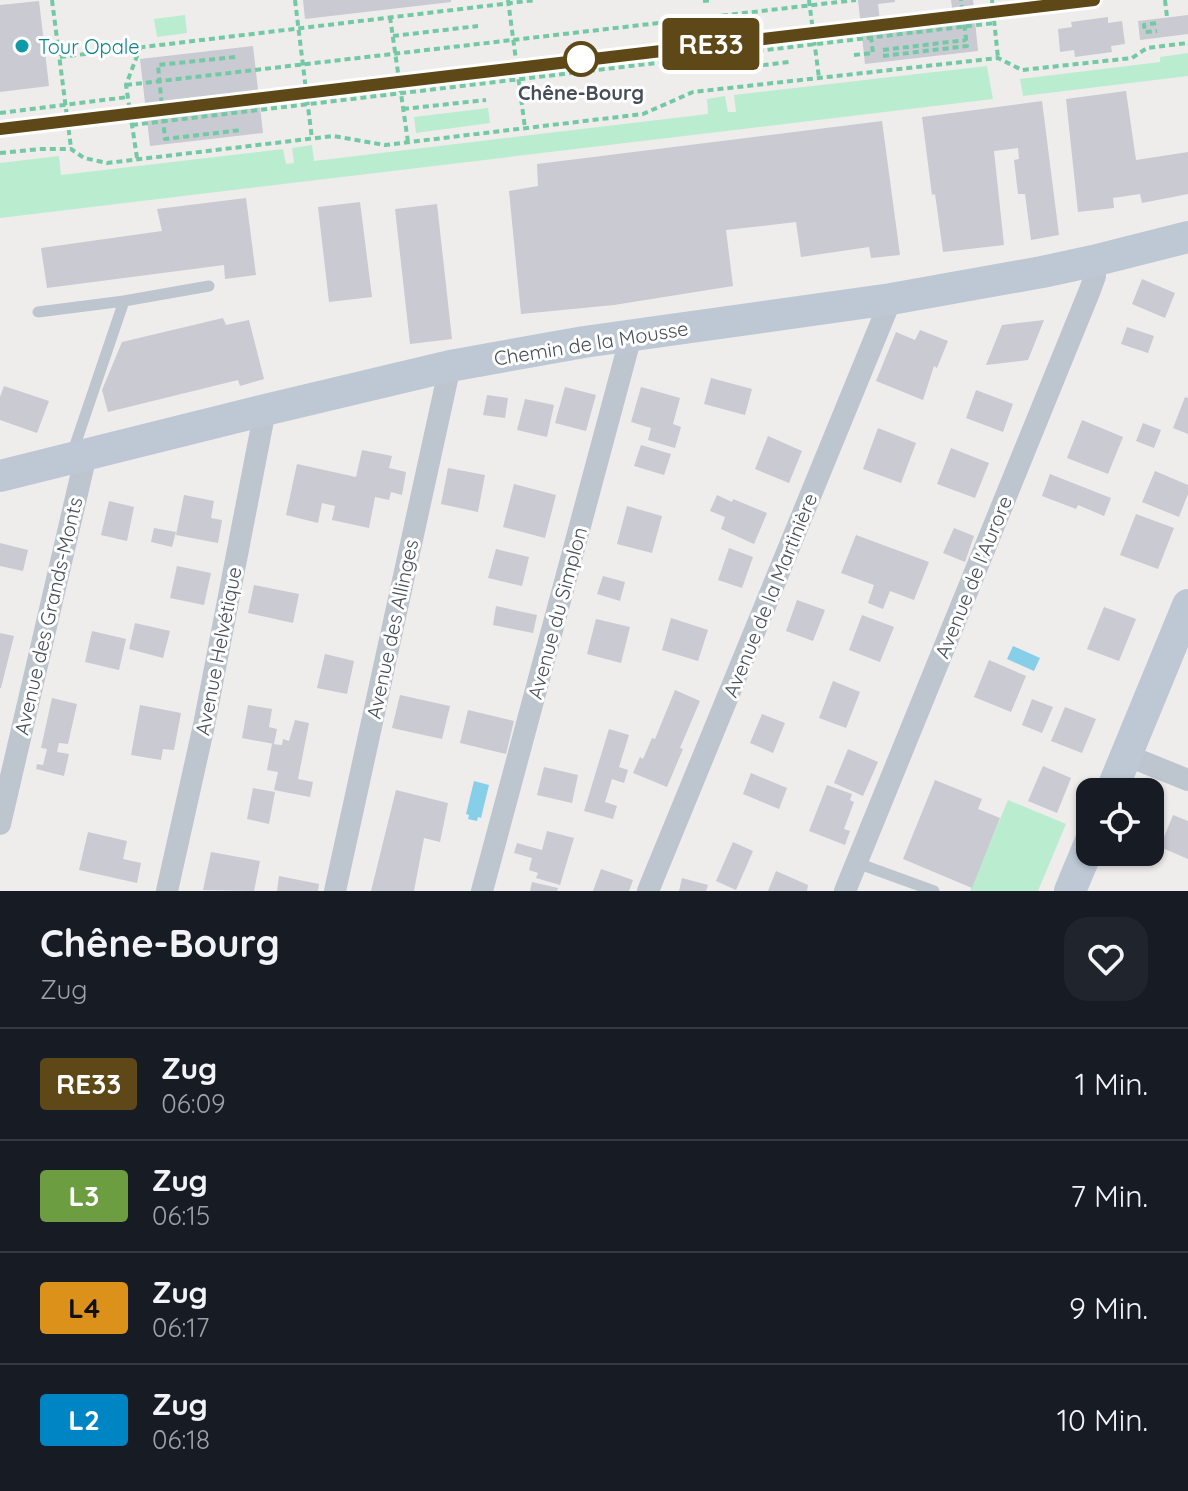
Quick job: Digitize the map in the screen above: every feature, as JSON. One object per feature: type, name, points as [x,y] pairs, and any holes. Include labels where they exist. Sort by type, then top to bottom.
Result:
[{"type":"street","name":"Chemin de la Mousse","points":[[0,476],[450,366],[584,342],[891,299],[1093,261],[1188,237]]},
{"type":"street","name":"Avenue de l'Aurore","points":[[845,891],[1090,290],[1095,276],[1093,261]]},
{"type":"street","name":"Avenue de la Martinière","points":[[648,891],[891,299]]},
{"type":"street","name":"Avenue du Simplon","points":[[482,891],[631,336]]},
{"type":"street","name":"Avenue des Allinges","points":[[335,891],[450,366]]},
{"type":"street","name":"Avenue Helvétique","points":[[167,891],[204,725],[265,410]]},
{"type":"street","name":"Avenue des Grands-Monts","points":[[0,824],[78,456]]},
{"type":"street","points":[[1117,778],[1188,605]]},
{"type":"street","points":[[1126,755],[1188,780]]},
{"type":"street","points":[[1070,891],[1080,866]]},
{"type":"lane","points":[[38,312],[209,286]]},
{"type":"lane","points":[[78,456],[124,301]]},
{"type":"lane","points":[[857,863],[934,891]]},
{"type":"path","points":[[52,0],[71,149]]},
{"type":"path","points":[[295,0],[312,139]]},
{"type":"path","points":[[60,57],[536,0]]},
{"type":"path","points":[[703,1],[713,0]]},
{"type":"path","points":[[126,85],[809,3],[856,0]]},
{"type":"path","points":[[883,53],[966,40],[961,0]]},
{"type":"path","points":[[998,58],[992,3],[1045,0]]},
{"type":"path","points":[[1165,0],[1167,17]]},
{"type":"path","points":[[508,2],[525,128]]},
{"type":"path","points":[[809,3],[819,78]]},
{"type":"path","points":[[390,17],[408,142]]},
{"type":"path","points":[[132,125],[994,23]]},
{"type":"path","points":[[1156,23],[1144,25],[1145,32],[1157,31]]},
{"type":"path","points":[[393,36],[478,26]]},
{"type":"path","points":[[854,55],[873,53],[871,37]]},
{"type":"path","points":[[1170,37],[1171,45]]},
{"type":"path","points":[[0,153],[71,149],[84,158],[107,163],[333,136],[385,145],[643,114],[693,92],[998,58],[1022,70],[1132,58],[1147,48],[1188,43]]},
{"type":"path","points":[[137,159],[126,85],[140,48]]},
{"type":"path","points":[[235,57],[158,65],[165,139],[242,130]]},
{"type":"path","points":[[713,71],[789,62]]},
{"type":"path","points":[[0,113],[128,97]]},
{"type":"path","points":[[403,109],[486,100]]},
{"type":"green space","points":[[185,15],[187,33],[157,37],[154,19]]},
{"type":"green space","points":[[1188,53],[1188,76],[1023,96],[1020,79],[1160,62],[1160,57]]},
{"type":"green space","points":[[987,66],[993,99],[0,218],[0,163],[59,156],[61,175],[283,149],[286,164],[294,163],[292,148],[312,145],[314,161],[708,114],[707,99],[725,96],[728,112],[736,112],[734,95]]},
{"type":"green space","points":[[488,108],[490,123],[416,133],[414,117]]},
{"type":"green space","points":[[1008,800],[1066,824],[1038,891],[970,891]]},
{"type":"water","points":[[1013,646],[1040,658],[1034,671],[1007,659]]},
{"type":"water","points":[[474,781],[489,785],[481,818],[478,817],[477,821],[468,819],[469,815],[466,814]]},
{"type":"building","points":[[303,0],[451,0],[451,2],[305,19]]},
{"type":"building","points":[[858,0],[895,0],[878,4],[881,30],[954,22],[951,0],[973,0],[978,51],[865,64]]},
{"type":"building","name":"Tour Opale","points":[[39,1],[49,86],[0,92],[0,5]]},
{"type":"building","points":[[1188,15],[1188,34],[1140,40],[1138,21]]},
{"type":"building","points":[[1108,17],[1108,23],[1122,21],[1125,44],[1111,46],[1112,52],[1075,57],[1074,50],[1060,52],[1058,29],[1072,27],[1071,22]]},
{"type":"building","points":[[253,46],[263,133],[150,146],[140,59]]},
{"type":"building","points":[[1126,91],[1136,160],[1188,152],[1188,194],[1142,203],[1140,194],[1113,198],[1114,208],[1078,212],[1066,99]]},
{"type":"building","points":[[1042,101],[1059,235],[1031,240],[1025,194],[1018,194],[1014,160],[1019,159],[1018,148],[994,151],[1004,245],[943,252],[922,117]]},
{"type":"building","points":[[882,121],[900,255],[871,258],[869,247],[801,257],[796,222],[726,230],[733,286],[614,305],[521,314],[509,191],[538,186],[537,164]]},
{"type":"building","points":[[246,198],[256,275],[225,279],[224,265],[47,288],[41,248],[162,231],[157,209]]},
{"type":"building","points":[[360,202],[372,297],[329,302],[318,207]]},
{"type":"building","points":[[437,204],[452,339],[410,344],[395,209]]},
{"type":"building","points":[[1142,279],[1175,293],[1165,318],[1132,304]]},
{"type":"building","points":[[223,318],[226,325],[249,320],[264,379],[240,386],[238,380],[108,412],[102,390],[122,342]]},
{"type":"building","points":[[1044,320],[1028,360],[986,365],[1002,325]]},
{"type":"building","points":[[1127,327],[1154,336],[1148,353],[1121,344]]},
{"type":"building","points":[[920,330],[948,341],[937,368],[934,366],[923,400],[876,381],[896,332],[915,340]]},
{"type":"building","points":[[711,378],[752,389],[745,415],[704,404]]},
{"type":"building","points":[[4,386],[49,401],[37,433],[0,420],[0,397]]},
{"type":"building","points":[[565,387],[596,395],[586,431],[555,423]]},
{"type":"building","points":[[641,387],[680,398],[673,424],[681,427],[675,448],[648,440],[651,428],[631,422]]},
{"type":"building","points":[[976,390],[1013,404],[1003,432],[966,418]]},
{"type":"building","points":[[487,395],[508,398],[505,418],[483,415]]},
{"type":"building","points":[[1185,397],[1188,398],[1188,434],[1173,428]]},
{"type":"building","points":[[525,399],[554,405],[547,437],[517,430]]},
{"type":"building","points":[[1082,420],[1123,437],[1108,474],[1067,458]]},
{"type":"building","points":[[1143,423],[1161,430],[1154,448],[1136,441]]},
{"type":"building","points":[[878,428],[916,443],[901,483],[863,469]]},
{"type":"building","points":[[768,436],[802,451],[789,483],[755,469]]},
{"type":"building","points":[[641,445],[671,454],[664,475],[634,466]]},
{"type":"building","points":[[951,448],[989,463],[975,498],[937,484]]},
{"type":"building","points":[[362,450],[392,456],[389,468],[406,472],[402,495],[391,492],[389,500],[375,497],[369,528],[332,520],[335,506],[322,503],[318,523],[286,515],[297,464],[356,477]]},
{"type":"building","points":[[448,468],[485,475],[478,512],[441,504]]},
{"type":"building","points":[[1155,471],[1188,485],[1188,494],[1179,517],[1142,502]]},
{"type":"building","points":[[1050,474],[1111,498],[1104,516],[1078,505],[1076,509],[1042,496]]},
{"type":"building","points":[[514,484],[556,495],[545,538],[503,527]]},
{"type":"building","points":[[184,495],[214,501],[211,518],[222,520],[218,543],[176,535]]},
{"type":"building","points":[[717,495],[767,513],[754,544],[721,529],[725,517],[710,511]]},
{"type":"building","points":[[109,501],[134,507],[127,541],[101,535]]},
{"type":"building","points":[[627,506],[662,516],[652,553],[617,544]]},
{"type":"building","points":[[1136,514],[1174,528],[1158,569],[1120,555]]},
{"type":"building","points":[[154,528],[176,532],[172,547],[151,542]]},
{"type":"building","points":[[954,528],[974,536],[965,562],[943,553]]},
{"type":"building","points":[[856,535],[929,562],[914,600],[890,591],[883,609],[868,603],[874,585],[841,573]]},
{"type":"building","points":[[0,543],[28,550],[23,571],[0,566]]},
{"type":"building","points":[[729,548],[753,557],[742,588],[718,580]]},
{"type":"building","points":[[496,549],[529,557],[522,586],[488,578]]},
{"type":"building","points":[[177,566],[211,573],[204,605],[170,598]]},
{"type":"building","points":[[603,576],[625,582],[620,601],[597,594]]},
{"type":"building","points":[[254,585],[299,594],[293,623],[248,613]]},
{"type":"building","points":[[797,600],[825,610],[813,641],[786,631]]},
{"type":"building","points":[[496,606],[537,615],[533,633],[493,625]]},
{"type":"building","points":[[1104,607],[1136,619],[1119,661],[1087,649]]},
{"type":"building","points":[[862,615],[894,627],[880,662],[849,650]]},
{"type":"building","points":[[671,618],[708,630],[698,661],[662,650]]},
{"type":"building","points":[[596,619],[630,627],[621,663],[587,654]]},
{"type":"building","points":[[135,623],[170,631],[163,658],[129,649]]},
{"type":"building","points":[[92,631],[126,639],[119,670],[85,662]]},
{"type":"building","points":[[0,633],[14,636],[1,688],[0,688]]},
{"type":"building","points":[[325,654],[354,661],[347,694],[317,688]]},
{"type":"building","points":[[989,660],[1026,676],[1011,712],[974,697]]},
{"type":"building","points":[[833,681],[860,692],[846,728],[819,718]]},
{"type":"building","points":[[675,690],[700,701],[667,787],[633,773],[652,738],[655,739]]},
{"type":"building","points":[[400,695],[450,706],[442,739],[392,728]]},
{"type":"building","points":[[52,698],[77,704],[68,744],[59,743],[57,752],[69,754],[64,776],[36,769],[37,764],[43,765],[47,749],[41,748]]},
{"type":"building","points":[[1032,699],[1053,707],[1042,733],[1022,725]]},
{"type":"building","points":[[140,705],[181,713],[174,750],[163,749],[161,760],[131,755]]},
{"type":"building","points":[[248,705],[272,709],[269,727],[277,729],[274,744],[242,738]]},
{"type":"building","points":[[1065,707],[1096,719],[1082,753],[1051,741]]},
{"type":"building","points":[[468,710],[514,721],[506,754],[460,743]]},
{"type":"building","points":[[762,714],[785,723],[773,753],[750,743]]},
{"type":"building","points":[[295,720],[309,723],[298,779],[313,782],[310,797],[274,790],[278,772],[267,770],[272,744],[282,745],[283,739],[289,741]]},
{"type":"building","points":[[609,729],[629,735],[619,767],[628,770],[624,783],[612,779],[605,802],[617,806],[613,819],[584,811]]},
{"type":"building","points":[[848,749],[878,762],[863,796],[834,783]]},
{"type":"building","points":[[1043,766],[1071,778],[1057,813],[1028,801]]},
{"type":"building","points":[[544,767],[578,775],[572,803],[537,795]]},
{"type":"building","points":[[751,773],[787,788],[779,809],[743,794]]},
{"type":"building","points":[[935,780],[982,799],[978,809],[1000,818],[972,888],[903,859]]},
{"type":"building","points":[[827,785],[852,794],[850,800],[854,802],[844,829],[850,831],[845,845],[809,831]]},
{"type":"building","points":[[253,788],[275,792],[269,824],[247,819]]},
{"type":"building","points":[[396,790],[448,803],[440,842],[424,838],[414,891],[371,891]]},
{"type":"building","points":[[1173,815],[1188,821],[1188,859],[1164,849],[1164,837]]},
{"type":"building","points":[[547,831],[574,838],[560,885],[536,878],[538,873],[529,870],[532,858],[514,853],[517,843],[542,850]]},
{"type":"building","points":[[88,832],[127,841],[123,859],[141,863],[137,883],[79,870]]},
{"type":"building","points":[[733,842],[753,851],[736,890],[716,881]]},
{"type":"building","points":[[211,852],[260,861],[254,891],[203,890]]},
{"type":"building","points":[[601,869],[633,880],[629,891],[593,891]]},
{"type":"building","points":[[776,871],[808,885],[807,891],[768,891]]},
{"type":"building","points":[[279,876],[319,884],[318,891],[277,891]]},
{"type":"building","points":[[682,878],[708,885],[706,891],[679,891]]},
{"type":"building","points":[[532,882],[558,888],[557,891],[530,891]]},
{"type":"train","name":"RE33","points":[[0,129],[1094,0]]},
{"type":"place","name":"Tour Opale","points":[[22,46]]},
{"type":"place","name":"Chêne-Bourg","points":[[581,59]]}]
